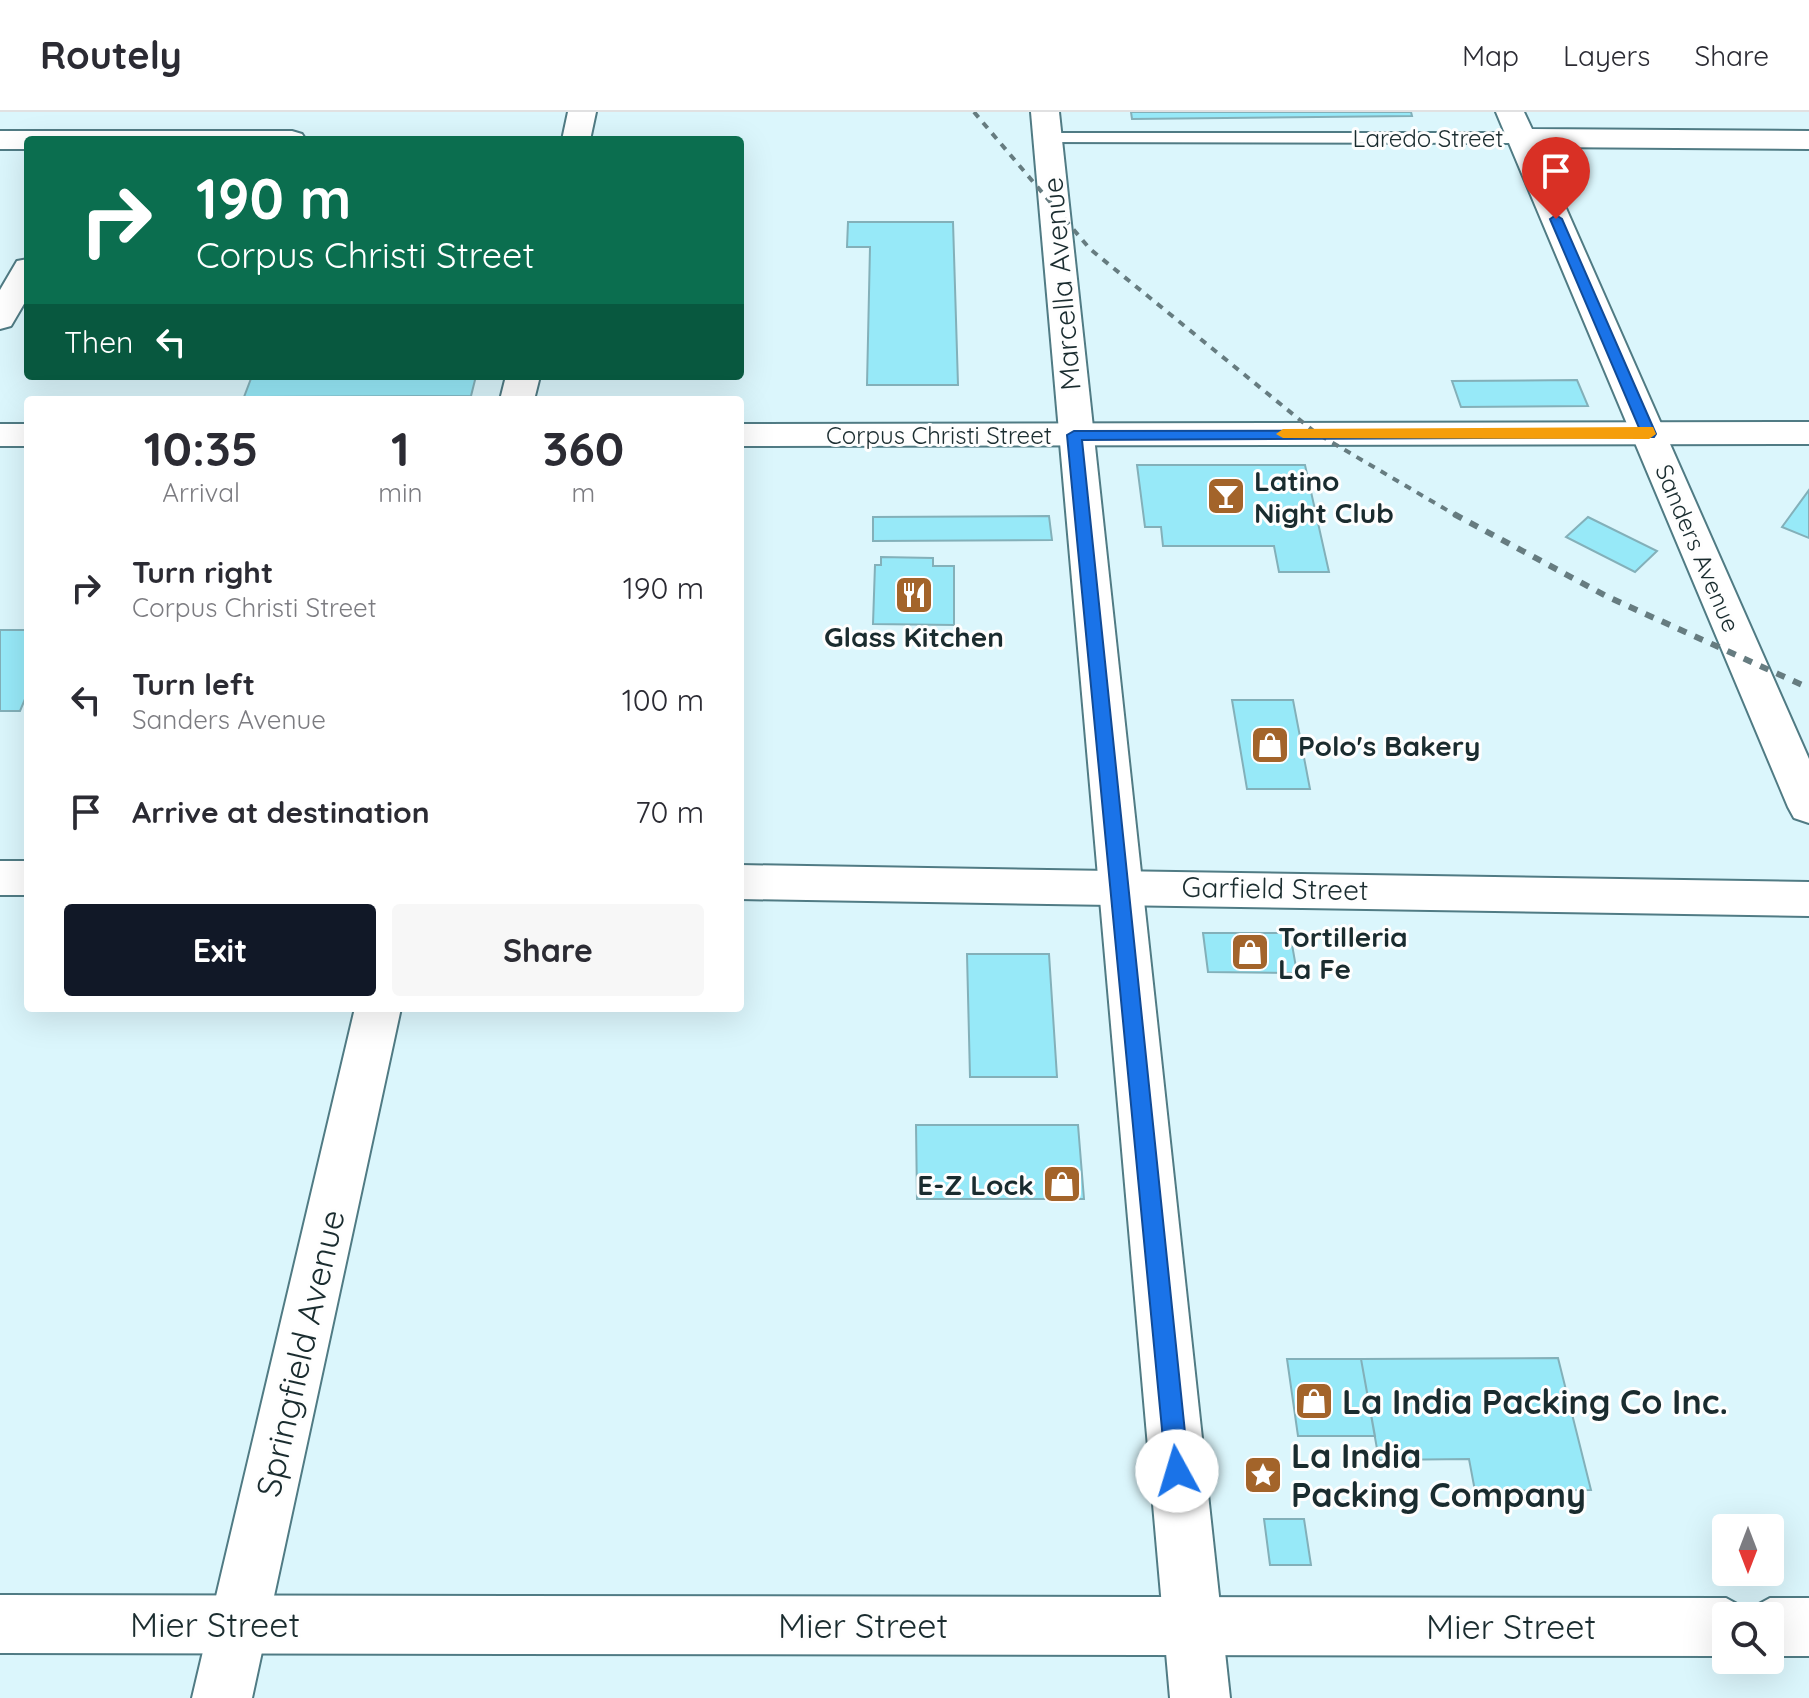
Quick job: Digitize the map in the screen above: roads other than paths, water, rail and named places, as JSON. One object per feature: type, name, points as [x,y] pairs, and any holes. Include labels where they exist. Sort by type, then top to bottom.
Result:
[{"type":"street","points":[[101,136],[115,112]]},
{"type":"street","points":[[577,136],[582,112]]},
{"type":"street","name":"Marcella Avenue","points":[[1046,125],[1200,1698]]},
{"type":"street","name":"Laredo Street","points":[[1516,125],[1809,140]]},
{"type":"street","name":"Sanders Avenue","points":[[1516,125],[1809,807]]},
{"type":"street","points":[[0,140],[24,140]]},
{"type":"street","points":[[0,319],[24,275]]},
{"type":"street","name":"Corpus Christi Street","points":[[744,435],[1809,433]]},
{"type":"street","points":[[0,435],[24,435]]},
{"type":"street","points":[[0,878],[24,878]]},
{"type":"street","name":"Garfield Street","points":[[744,882],[1119,885],[1809,899]]},
{"type":"street","name":"Springfield Avenue","points":[[222,1698],[377,1012]]},
{"type":"street","name":"Mier Street","points":[[0,1624],[1712,1627]]},
{"type":"street","points":[[1784,1627],[1809,1627]]},
{"type":"lane","name":"Laredo Street","points":[[1046,125],[1516,125]]},
{"type":"railway","points":[[974,112],[1090,249],[1316,433],[1457,516]]},
{"type":"railway","points":[[1454,514],[1608,597],[1809,688]]},
{"type":"place","name":"Latino Night Club","points":[[1226,496]]},
{"type":"place","name":"Glass Kitchen","points":[[914,595]]},
{"type":"place","name":"Polo's Bakery","points":[[1270,745]]},
{"type":"place","name":"Tortilleria La Fe","points":[[1250,952]]},
{"type":"place","name":"E-Z Lock","points":[[1062,1184]]},
{"type":"place","name":"La India Packing Co Inc.","points":[[1314,1401]]},
{"type":"place","name":"La India Packing Company","points":[[1263,1475]]}]
